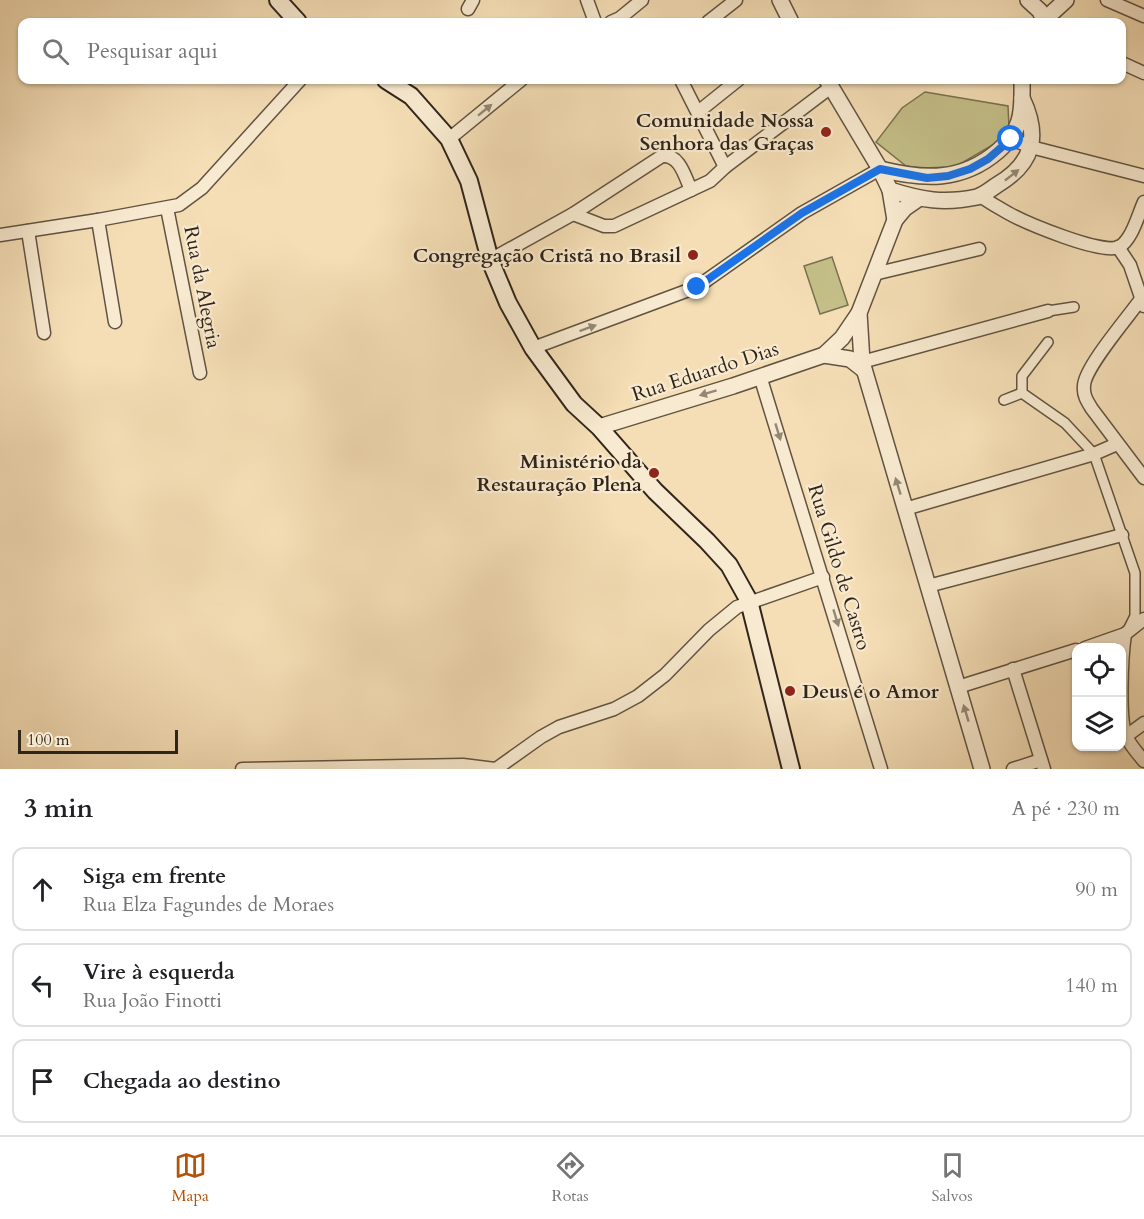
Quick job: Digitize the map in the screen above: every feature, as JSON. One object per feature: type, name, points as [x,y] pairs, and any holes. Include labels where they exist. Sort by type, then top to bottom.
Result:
[{"type":"main road","points":[[278,0],[294,18]]},
{"type":"main road","points":[[392,84],[411,96],[449,140],[471,179],[490,260],[508,303],[533,348],[574,404],[599,427],[656,491],[729,565],[749,601],[791,769]]},
{"type":"street","points":[[586,0],[593,18]]},
{"type":"street","points":[[620,18],[642,0]]},
{"type":"street","points":[[713,18],[736,0]]},
{"type":"street","points":[[780,0],[789,18]]},
{"type":"street","points":[[1028,0],[1040,11],[1042,18]]},
{"type":"street","points":[[1047,18],[1066,0]]},
{"type":"street","points":[[1107,0],[1144,16]]},
{"type":"street","points":[[1126,65],[1144,73]]},
{"type":"street","points":[[0,235],[167,208],[189,199],[202,188],[296,84]]},
{"type":"street","points":[[449,140],[516,84]]},
{"type":"street","points":[[683,84],[725,167]]},
{"type":"street","points":[[698,112],[733,84]]},
{"type":"street","points":[[573,214],[604,226],[614,225],[710,181],[828,84]]},
{"type":"street","points":[[830,84],[880,169],[890,190],[895,220]]},
{"type":"street","points":[[533,348],[697,287],[802,213],[880,169],[927,178],[948,176],[970,169],[988,159],[1011,139],[1019,121],[1022,84]]},
{"type":"street","points":[[890,190],[918,200],[952,200],[980,196],[1008,179],[1021,168],[1031,147],[1031,116],[1022,98]]},
{"type":"street","points":[[1011,139],[1031,147],[1144,176]]},
{"type":"street","points":[[490,260],[573,214],[662,156],[668,156],[677,161],[691,190]]},
{"type":"street","points":[[980,196],[1008,213],[1061,235],[1102,248],[1118,247],[1124,243],[1144,202]]},
{"type":"street","points":[[918,200],[905,208],[895,220],[859,313],[863,366],[982,769]]},
{"type":"street","name":"Rua da Alegria","points":[[167,208],[200,373]]},
{"type":"street","points":[[1133,228],[1144,217]]},
{"type":"street","points":[[98,220],[115,322]]},
{"type":"street","points":[[28,231],[44,333]]},
{"type":"street","points":[[1118,247],[1130,265],[1142,303],[1089,370],[1083,385],[1085,397],[1117,444],[1144,478]]},
{"type":"street","points":[[874,274],[979,249]]},
{"type":"street","points":[[824,355],[844,357],[863,366],[1048,312],[1074,307]]},
{"type":"street","name":"Rua Eduardo Dias","points":[[599,427],[824,355],[842,338],[859,313]]},
{"type":"street","points":[[1022,393],[1022,376],[1048,342]]},
{"type":"street","name":"Rua Gildo de Castro","points":[[760,376],[881,769]]},
{"type":"street","points":[[1004,400],[1022,393]]},
{"type":"street","points":[[1022,393],[1065,423],[1094,454],[1135,573],[1135,616],[1125,634],[1122,658],[1122,697]]},
{"type":"street","points":[[905,509],[1094,454],[1117,444]]},
{"type":"street","points":[[928,586],[1122,535]]},
{"type":"street","points":[[242,769],[463,765],[496,769],[550,732],[614,709],[638,696],[665,675],[737,607],[823,577]]},
{"type":"street","points":[[1099,643],[1125,634],[1144,619]]},
{"type":"street","points":[[958,687],[1072,651]]},
{"type":"street","points":[[1013,669],[1043,765],[1013,769]]},
{"type":"street","points":[[1126,736],[1144,723]]},
{"type":"street","points":[[1126,738],[1144,761]]},
{"type":"shaded area","points":[[925,92],[1008,106],[1009,127],[996,143],[955,167],[906,166],[876,142],[902,108]]},
{"type":"shaded area","points":[[832,257],[848,305],[820,314],[804,266]]},
{"type":"place","name":"Comunidade Nossa Senhora das Graças","points":[[826,132]]},
{"type":"place","name":"Congregação Cristã no Brasil","points":[[693,255]]},
{"type":"place","name":"Ministério da Restauração Plena","points":[[654,473]]},
{"type":"place","name":"Deus é o Amor","points":[[790,691]]},
{"type":"route","points":[[697,287],[714,278],[802,213],[880,169],[907,176],[927,178],[948,176],[970,169],[988,159],[1011,139]]}]
